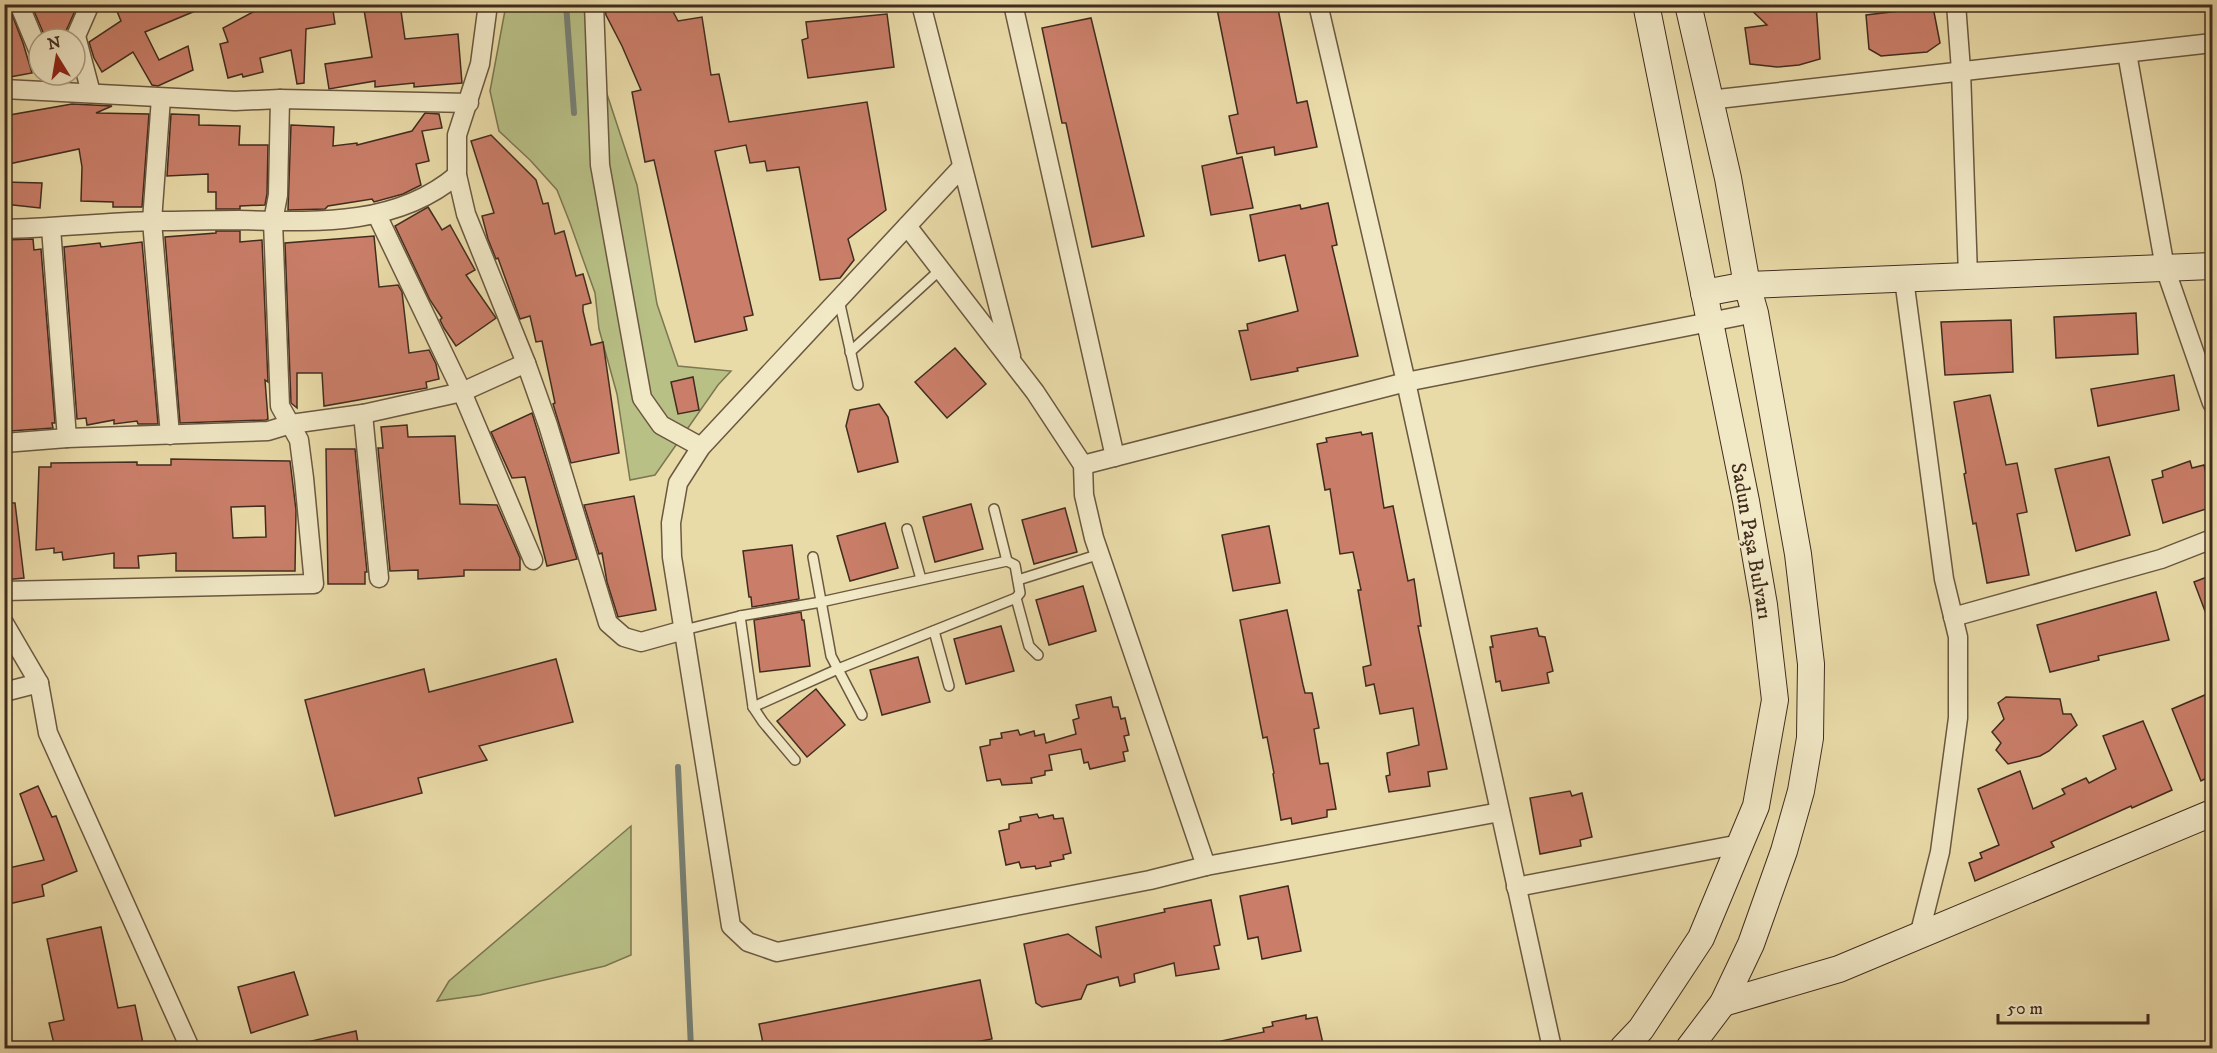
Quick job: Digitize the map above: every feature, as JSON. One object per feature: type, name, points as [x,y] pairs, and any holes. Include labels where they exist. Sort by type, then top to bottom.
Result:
[{"type":"main road","name":"Sadun Paşa Bulvarı","points":[[1623,1048],[1641,1029],[1701,938],[1756,806],[1775,700],[1764,605],[1646,4]]},
{"type":"main road","name":"Sadun Paşa Bulvarı","points":[[1688,4],[1728,178],[1747,285],[1755,313],[1798,554],[1811,664],[1810,738],[1801,791],[1784,851],[1751,944],[1723,1003],[1689,1048]]},
{"type":"main road","points":[[1704,293],[1747,285],[2212,266]]},
{"type":"main road","points":[[1723,1003],[1839,969],[2212,813]]},
{"type":"street","points":[[19,4],[29,27]]},
{"type":"street","points":[[26,4],[32,27]]},
{"type":"street","points":[[90,4],[76,36],[91,93]]},
{"type":"street","points":[[488,4],[480,64],[457,135],[457,175],[466,214],[526,363],[548,425],[608,623],[624,638],[641,642],[684,630]]},
{"type":"street","points":[[594,4],[600,165],[642,398],[661,425],[701,447]]},
{"type":"street","points":[[921,4],[1013,364]]},
{"type":"street","points":[[1013,4],[1115,457]]},
{"type":"street","points":[[1318,4],[1406,381],[1552,1048]]},
{"type":"street","points":[[1956,4],[1961,70],[1968,276]]},
{"type":"street","points":[[1709,100],[2212,43]]},
{"type":"street","points":[[2127,52],[2165,268],[2212,403]]},
{"type":"street","points":[[6,83],[27,83]]},
{"type":"street","points":[[63,87],[91,93],[235,101],[280,99],[469,103]]},
{"type":"street","points":[[160,98],[152,221],[170,435]]},
{"type":"street","points":[[4,591],[314,584],[299,440],[280,406],[273,221],[278,195],[280,99]]},
{"type":"street","points":[[963,168],[701,447],[678,483],[671,523],[672,557],[731,926],[748,942],[777,952],[1150,880],[1206,866],[1500,812]]},
{"type":"street","points":[[4,229],[152,221],[306,222],[376,215],[419,201],[441,189],[457,175]]},
{"type":"street","points":[[376,215],[462,392],[533,560]]},
{"type":"street","points":[[907,226],[1035,392],[1083,465],[1084,495],[1100,555],[1206,866]]},
{"type":"street","points":[[51,228],[67,438]]},
{"type":"street","points":[[1904,279],[1944,579],[1958,637],[1958,718],[1940,852],[1919,936]]},
{"type":"street","points":[[1083,465],[1406,381],[1755,313]]},
{"type":"street","points":[[4,443],[67,438],[267,431],[291,424],[363,414],[462,392],[526,363]]},
{"type":"street","points":[[363,414],[379,578]]},
{"type":"street","points":[[1953,617],[2161,559],[2212,539]]},
{"type":"street","points":[[4,623],[39,683],[48,733],[190,1048]]},
{"type":"street","points":[[4,692],[39,683]]},
{"type":"street","points":[[1516,887],[1740,844]]},
{"type":"lane","points":[[850,352],[941,269]]},
{"type":"lane","points":[[838,299],[858,385]]},
{"type":"lane","points":[[994,508],[1007,561]]},
{"type":"lane","points":[[907,529],[921,579]]},
{"type":"lane","points":[[1018,580],[1100,555]]},
{"type":"lane","points":[[813,557],[831,656],[862,715]]},
{"type":"lane","points":[[684,630],[740,616],[821,602],[1007,561],[1015,565],[1020,592],[1016,598],[838,669],[753,707]]},
{"type":"lane","points":[[1016,598],[1029,646],[1038,655]]},
{"type":"lane","points":[[740,616],[753,707],[762,722],[795,760]]},
{"type":"lane","points":[[934,631],[950,686]]},
{"type":"green space","points":[[506,5],[587,5],[603,82],[637,185],[657,304],[678,366],[731,371],[718,385],[655,475],[630,480],[617,394],[599,329],[595,293],[557,190],[499,131],[490,91]]},
{"type":"green space","points":[[631,826],[631,955],[605,966],[480,995],[437,1001],[449,981]]},
{"type":"building","points":[[4,4],[8,4],[27,56],[27,74],[4,78]]},
{"type":"building","points":[[31,4],[78,4],[68,27],[41,27]]},
{"type":"building","points":[[114,4],[212,4],[145,32],[159,60],[188,46],[193,70],[158,86],[152,85],[133,52],[102,72],[89,42],[121,21]]},
{"type":"building","points":[[268,4],[332,4],[335,24],[306,29],[304,83],[297,84],[291,50],[260,58],[263,72],[228,78],[220,44],[228,42],[223,28]]},
{"type":"building","points":[[363,4],[400,4],[405,39],[458,34],[462,83],[414,87],[414,83],[375,87],[375,81],[329,89],[325,64],[372,57]]},
{"type":"building","points":[[614,4],[669,4],[678,21],[702,17],[711,75],[719,74],[729,122],[867,102],[886,210],[848,239],[854,260],[840,278],[820,280],[799,167],[767,171],[765,161],[750,163],[746,145],[715,151],[753,315],[744,317],[747,330],[695,342],[654,160],[645,162],[632,92],[641,90],[606,15],[605,9]]},
{"type":"building","points":[[1216,4],[1277,4],[1297,103],[1307,101],[1317,147],[1275,155],[1274,147],[1237,154],[1229,116],[1238,114]]},
{"type":"building","points":[[1745,4],[1816,4],[1820,59],[1799,65],[1777,67],[1750,64],[1745,28],[1767,25]]},
{"type":"building","points":[[1933,7],[1940,43],[1927,52],[1881,56],[1869,49],[1866,15]]},
{"type":"building","points":[[887,14],[894,67],[808,78],[802,40],[808,38],[806,22]]},
{"type":"building","points":[[1091,18],[1144,236],[1092,247],[1066,123],[1062,123],[1042,28]]},
{"type":"building","points":[[72,104],[112,106],[96,113],[149,114],[142,207],[113,207],[113,202],[81,201],[82,167],[79,149],[4,165],[4,116]]},
{"type":"building","points":[[425,113],[439,114],[442,128],[422,131],[429,161],[416,164],[421,185],[403,194],[374,202],[372,199],[328,206],[325,209],[288,210],[291,125],[334,127],[333,146],[357,143],[357,145],[412,131]]},
{"type":"building","points":[[171,114],[199,115],[199,125],[240,126],[239,145],[268,145],[265,205],[240,206],[240,209],[216,209],[216,192],[208,192],[208,174],[167,176]]},
{"type":"building","points":[[491,135],[536,180],[543,204],[548,203],[555,234],[564,231],[576,276],[583,274],[591,303],[583,305],[583,311],[591,345],[603,342],[619,453],[571,463],[553,404],[555,403],[542,341],[536,342],[530,316],[520,319],[498,258],[496,259],[488,239],[482,216],[494,213],[471,141]]},
{"type":"building","points":[[1242,157],[1253,208],[1211,215],[1202,166]]},
{"type":"building","points":[[4,182],[42,183],[40,208],[4,204]]},
{"type":"building","points":[[1328,203],[1337,245],[1332,246],[1358,356],[1251,380],[1239,331],[1248,330],[1247,324],[1298,311],[1285,255],[1259,261],[1250,215],[1300,205],[1301,209]]},
{"type":"building","points":[[428,207],[442,230],[450,225],[475,270],[466,275],[496,318],[456,346],[444,328],[440,320],[442,318],[430,300],[395,226]]},
{"type":"building","points":[[216,231],[240,231],[240,242],[262,240],[268,382],[265,380],[268,419],[266,420],[180,423],[165,237],[216,233]]},
{"type":"building","points":[[374,236],[379,287],[398,285],[402,292],[409,353],[429,350],[436,364],[439,379],[426,382],[427,388],[324,406],[322,373],[297,373],[297,408],[291,403],[285,243]]},
{"type":"building","points":[[33,239],[34,250],[41,249],[55,423],[52,423],[53,428],[10,431],[4,400],[4,374],[11,373],[4,337],[7,337],[4,321],[4,240]]},
{"type":"building","points":[[142,242],[158,424],[138,424],[137,421],[114,424],[114,420],[87,425],[86,418],[77,419],[64,247],[100,243],[101,247]]},
{"type":"building","points":[[2136,313],[2138,354],[2056,358],[2054,317]]},
{"type":"building","points":[[2011,320],[2013,372],[1945,375],[1941,322]]},
{"type":"building","points":[[955,348],[986,384],[947,418],[915,382]]},
{"type":"building","points":[[2174,375],[2179,410],[2098,426],[2091,389]]},
{"type":"building","points":[[693,377],[699,410],[678,414],[671,382]]},
{"type":"building","points":[[1990,395],[2006,465],[2017,463],[2027,512],[2017,514],[2029,575],[1987,583],[1976,523],[1973,524],[1954,402]]},
{"type":"building","points":[[879,404],[888,417],[898,462],[858,472],[846,426],[850,410]]},
{"type":"building","points":[[532,413],[577,559],[547,566],[525,477],[512,478],[491,432]]},
{"type":"building","points":[[407,425],[408,437],[455,436],[460,504],[497,505],[520,558],[520,570],[464,570],[464,576],[418,579],[418,570],[390,571],[378,448],[383,448],[381,427]]},
{"type":"building","points":[[1361,432],[1362,435],[1372,433],[1384,508],[1393,506],[1408,581],[1414,579],[1421,626],[1418,626],[1447,769],[1428,772],[1430,786],[1389,792],[1386,776],[1390,775],[1387,753],[1419,745],[1413,708],[1380,714],[1374,684],[1366,686],[1363,667],[1371,665],[1358,590],[1361,590],[1353,552],[1340,554],[1330,489],[1325,490],[1317,444],[1327,442],[1326,438]]},
{"type":"building","points":[[326,449],[355,449],[367,572],[365,572],[365,584],[328,584]]},
{"type":"building","points":[[2109,457],[2130,535],[2076,551],[2055,469]]},
{"type":"building","points":[[171,459],[290,461],[296,510],[295,571],[176,571],[176,553],[138,556],[139,568],[114,568],[114,553],[63,560],[62,552],[54,553],[54,548],[36,550],[39,467],[51,467],[51,463],[137,462],[137,465],[171,465]],"holes":[[[265,506],[266,537],[233,538],[231,507]]]},
{"type":"building","points":[[2190,461],[2192,468],[2204,465],[2212,507],[2163,523],[2152,480],[2163,477],[2162,471]]},
{"type":"building","points":[[634,496],[656,610],[618,617],[607,582],[602,553],[599,554],[584,505]]},
{"type":"building","points":[[4,503],[15,503],[24,578],[4,580]]},
{"type":"building","points":[[971,504],[983,549],[935,562],[923,517]]},
{"type":"building","points":[[1065,508],[1077,552],[1034,564],[1022,520]]},
{"type":"building","points":[[885,523],[898,568],[850,581],[837,536]]},
{"type":"building","points":[[1269,526],[1280,583],[1233,591],[1222,535]]},
{"type":"building","points":[[792,545],[799,599],[752,607],[743,551]]},
{"type":"building","points":[[2212,575],[2212,626],[2211,627],[2194,582]]},
{"type":"building","points":[[1083,586],[1096,631],[1049,645],[1036,600]]},
{"type":"building","points":[[2156,592],[2169,640],[2098,656],[2099,660],[2050,672],[2037,625]]},
{"type":"building","points":[[1287,610],[1305,693],[1312,693],[1319,728],[1314,729],[1320,764],[1328,763],[1336,809],[1327,810],[1327,817],[1292,824],[1291,818],[1281,820],[1267,737],[1263,738],[1240,620]]},
{"type":"building","points":[[801,612],[810,666],[760,672],[754,620]]},
{"type":"building","points":[[1001,626],[1014,671],[966,684],[954,639]]},
{"type":"building","points":[[1537,628],[1539,636],[1545,637],[1553,671],[1547,673],[1549,683],[1502,691],[1500,681],[1496,682],[1490,647],[1493,647],[1491,636]]},
{"type":"building","points":[[918,657],[930,702],[882,715],[870,670]]},
{"type":"building","points":[[556,659],[573,722],[479,746],[487,760],[418,778],[422,793],[335,816],[305,700],[424,669],[429,692]]},
{"type":"building","points":[[816,689],[845,725],[807,757],[777,721]]},
{"type":"building","points":[[2212,692],[2212,775],[2201,781],[2172,709]]},
{"type":"building","points":[[1111,697],[1113,707],[1118,707],[1121,719],[1125,718],[1129,735],[1124,736],[1128,751],[1123,752],[1125,761],[1090,769],[1088,762],[1084,763],[1081,749],[1049,755],[1052,770],[1045,771],[1045,775],[1031,778],[1032,783],[1002,785],[1000,779],[987,781],[980,747],[990,745],[990,740],[1002,738],[1001,733],[1018,730],[1020,735],[1034,731],[1035,736],[1044,734],[1046,743],[1076,734],[1073,720],[1079,718],[1076,705]]},
{"type":"building","points":[[2006,697],[2060,699],[2063,714],[2071,714],[2077,725],[2049,751],[2040,756],[2008,764],[1996,750],[2001,743],[1992,732],[2004,719],[1998,703]]},
{"type":"building","points":[[2143,721],[2172,790],[2051,842],[2054,847],[1975,881],[1969,863],[1982,858],[1980,853],[1999,845],[1978,789],[2020,771],[2033,809],[2065,794],[2062,789],[2086,778],[2089,783],[2116,769],[2103,736]]},
{"type":"building","points":[[38,786],[52,817],[56,816],[77,871],[42,885],[44,896],[4,905],[4,869],[44,860],[20,794]]},
{"type":"building","points":[[1570,791],[1572,796],[1582,793],[1592,837],[1580,840],[1581,846],[1540,854],[1530,798]]},
{"type":"building","points":[[1037,814],[1039,818],[1053,815],[1054,819],[1063,818],[1071,853],[1063,855],[1064,859],[1050,862],[1051,866],[1036,869],[1035,866],[1021,868],[1019,862],[1006,865],[999,831],[1009,829],[1009,824],[1021,821],[1020,817]]},
{"type":"building","points":[[1288,886],[1301,951],[1262,959],[1258,937],[1248,939],[1240,896]]},
{"type":"building","points":[[1211,900],[1220,945],[1214,946],[1219,969],[1176,976],[1174,963],[1134,974],[1135,982],[1120,986],[1118,977],[1087,985],[1081,999],[1042,1007],[1036,1003],[1024,944],[1068,934],[1101,957],[1096,927],[1165,912],[1164,909]]},
{"type":"building","points":[[101,927],[118,1008],[135,1005],[144,1048],[55,1048],[49,1023],[64,1020],[47,939]]},
{"type":"building","points":[[294,972],[308,1015],[251,1033],[238,987]]},
{"type":"building","points":[[980,980],[992,1039],[943,1048],[764,1048],[759,1024]]},
{"type":"building","points":[[1306,1015],[1306,1019],[1317,1017],[1324,1048],[1222,1048],[1221,1041],[1264,1032],[1263,1028],[1273,1026],[1272,1022]]},
{"type":"building","points":[[356,1031],[359,1048],[307,1048],[307,1042]]},
{"type":"waterway","points":[[566,4],[574,113]]},
{"type":"waterway","points":[[678,767],[691,1048]]}]
